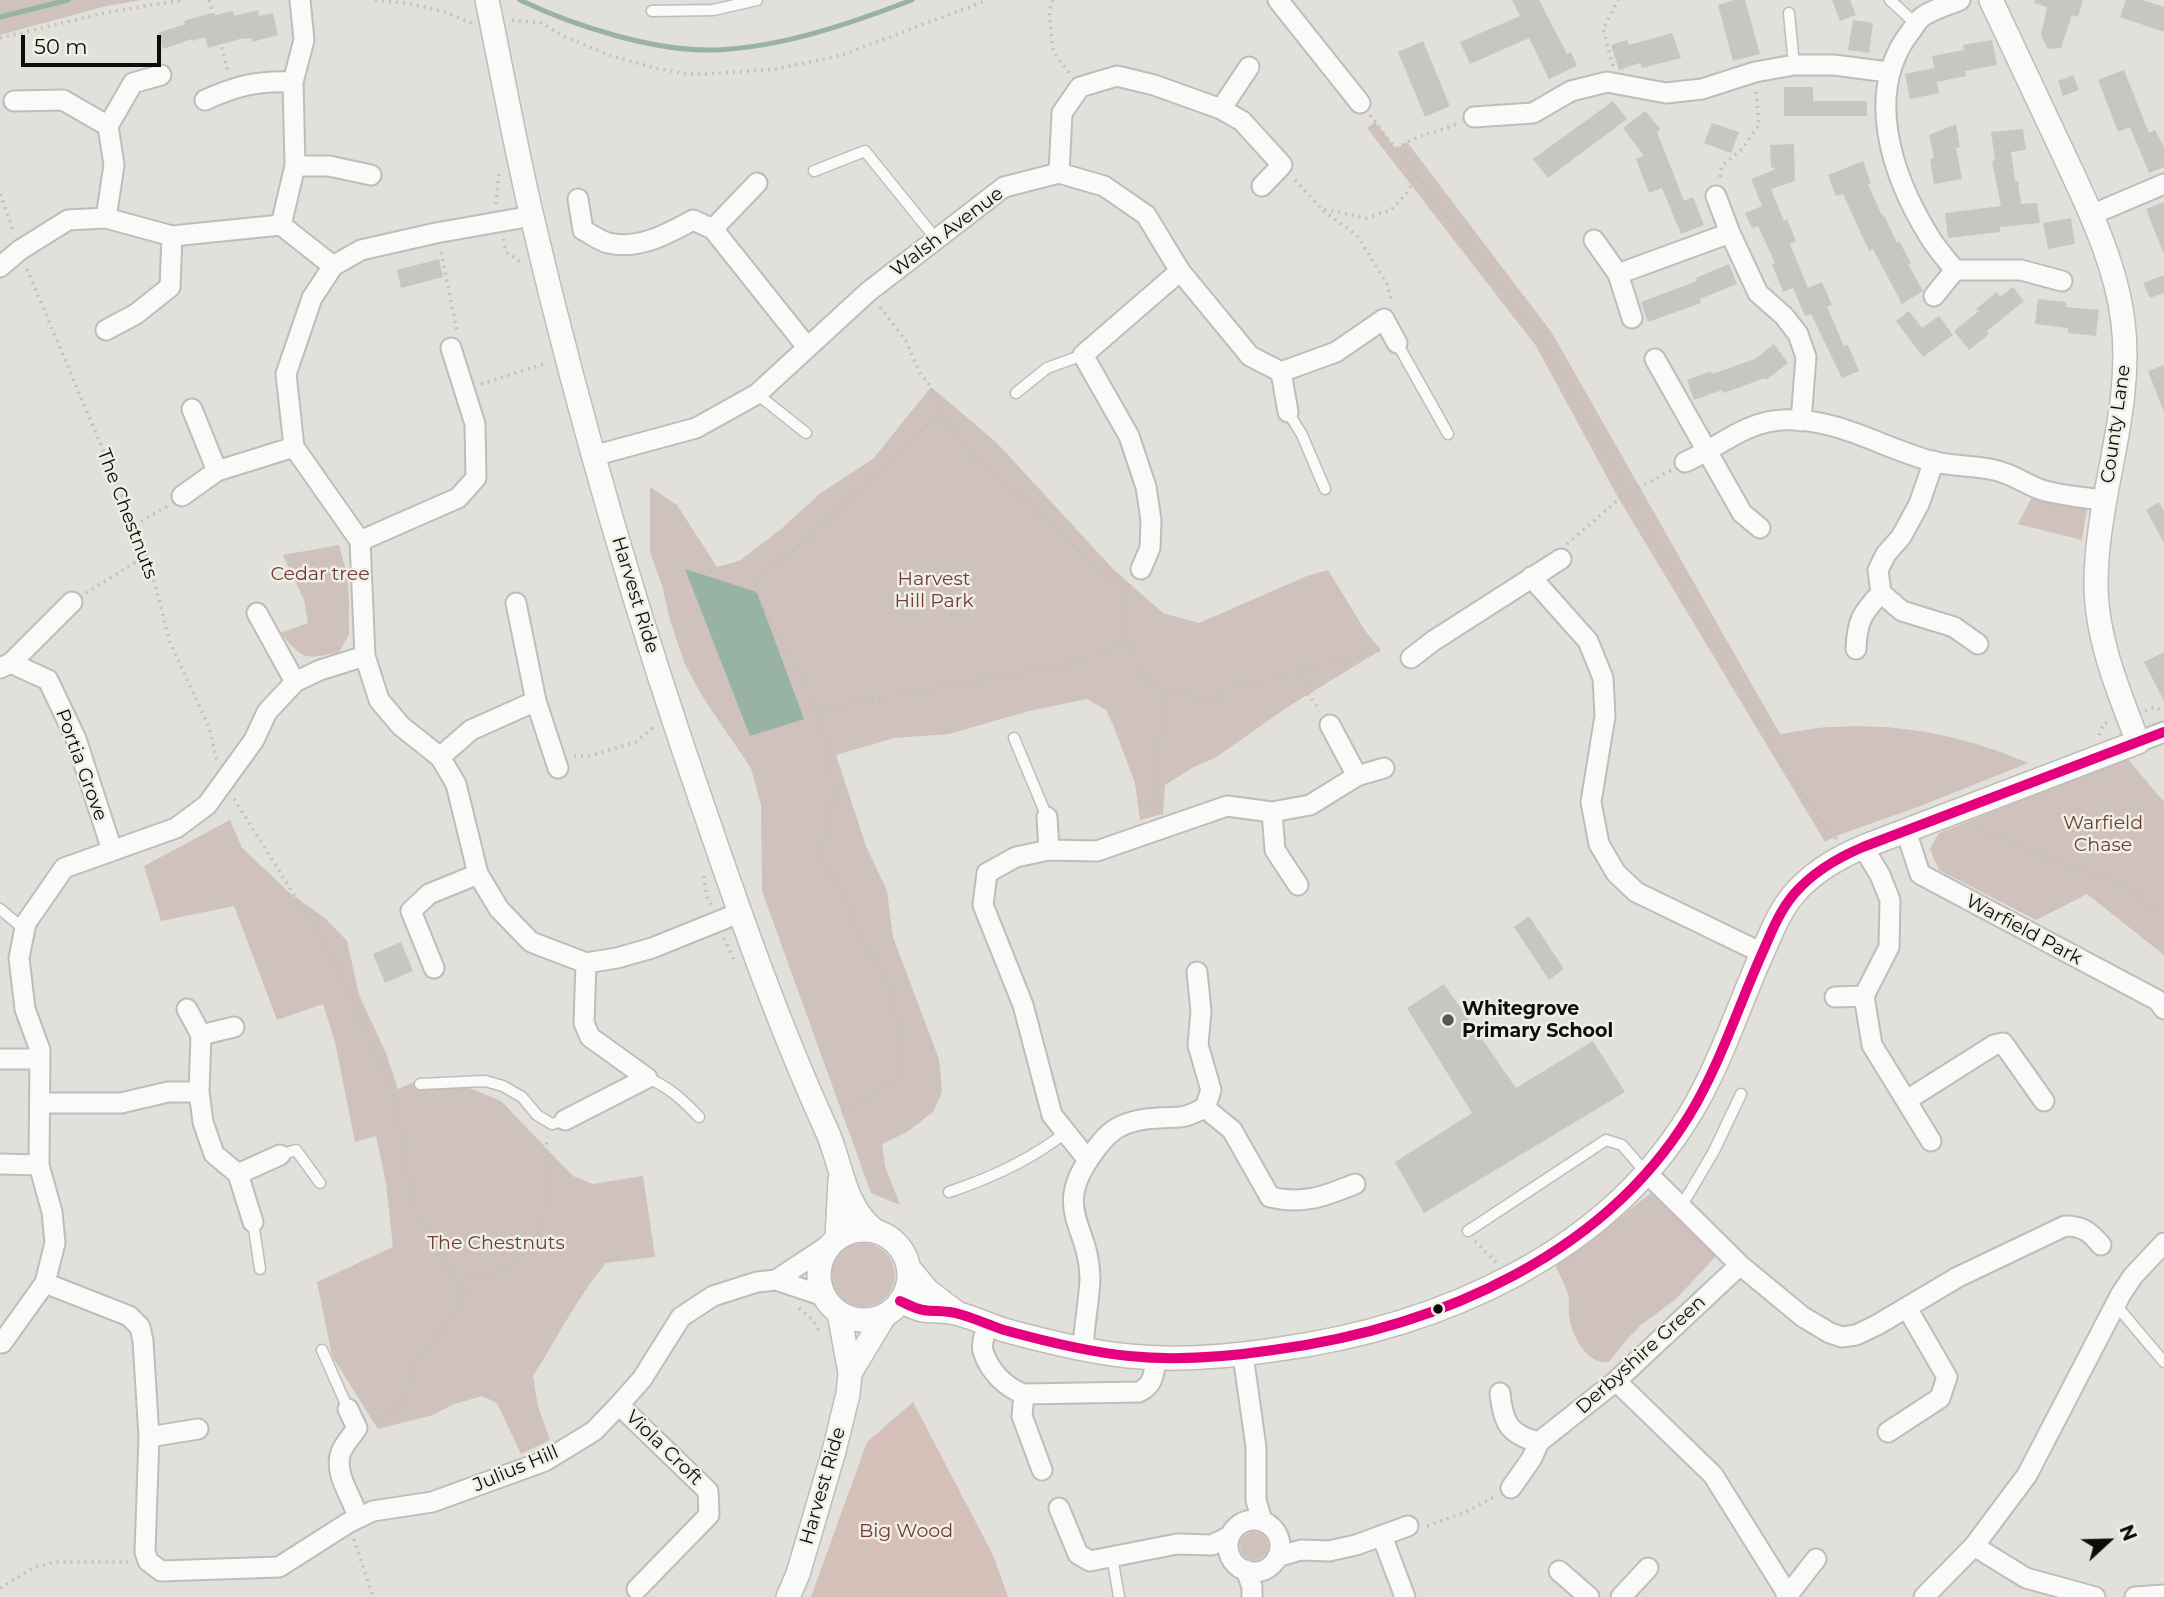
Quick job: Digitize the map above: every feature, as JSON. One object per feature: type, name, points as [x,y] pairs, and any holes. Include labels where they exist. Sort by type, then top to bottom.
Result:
[{"type":"street","points":[[281,225],[295,166],[293,82],[304,40],[300,0]]},
{"type":"street","name":"Harvest Ride","points":[[486,0],[532,216],[593,456],[672,717],[739,913],[834,1148],[848,1195],[865,1224],[886,1233],[909,1257],[928,1291],[958,1313]]},
{"type":"street","points":[[1279,0],[1360,103]]},
{"type":"street","points":[[1955,270],[1930,237],[1906,192],[1888,138],[1884,96],[1888,72],[1899,46],[1916,24],[1922,17],[1960,0]]},
{"type":"street","name":"County Lane","points":[[1991,0],[2091,215],[2116,282],[2127,365],[2122,410],[2097,554],[2096,587],[2107,654],[2138,742]]},
{"type":"street","points":[[1474,117],[1533,113],[1571,91],[1607,82],[1666,93],[1702,89],[1755,72],[1794,65],[1834,65],[1888,72]]},
{"type":"street","points":[[1221,110],[1249,67]]},
{"type":"street","points":[[106,218],[114,165],[108,126],[133,83],[161,75]]},
{"type":"street","points":[[1262,186],[1282,165],[1241,121],[1221,110],[1154,85],[1117,76],[1080,87],[1062,113],[1059,173],[1104,186],[1146,215],[1180,271],[1250,356],[1281,372],[1336,352],[1384,319],[1397,343]]},
{"type":"street","points":[[205,100],[233,87],[275,81],[293,82]]},
{"type":"street","points":[[14,101],[63,100],[108,126]]},
{"type":"street","points":[[295,166],[329,166],[371,175]]},
{"type":"street","name":"Walsh Avenue","points":[[593,456],[696,428],[757,394],[867,292],[1004,187],[1059,173]]},
{"type":"street","points":[[712,229],[757,183]]},
{"type":"street","points":[[2091,215],[2164,184]]},
{"type":"street","points":[[1716,196],[1758,293],[1784,316],[1797,334],[1806,358],[1801,421]]},
{"type":"street","points":[[578,199],[583,230],[608,243],[643,243],[693,220],[712,229],[807,347]]},
{"type":"street","points":[[532,216],[361,250],[333,266],[312,298],[286,374],[294,447],[360,541],[365,656],[379,700],[401,726],[440,757],[456,784],[478,874],[499,909],[531,942],[586,963],[652,948],[739,913]]},
{"type":"street","points":[[0,267],[20,250],[68,219],[106,218],[172,236],[281,225],[333,266]]},
{"type":"street","points":[[1618,274],[1730,233]]},
{"type":"street","points":[[107,330],[136,314],[170,287],[172,236]]},
{"type":"street","points":[[1594,240],[1618,274],[1632,317]]},
{"type":"street","points":[[1955,270],[2021,270],[2062,281]]},
{"type":"street","points":[[1934,296],[1955,270]]},
{"type":"street","points":[[1141,569],[1150,548],[1146,487],[1129,436],[1083,355],[1180,271]]},
{"type":"street","points":[[360,541],[458,498],[476,478],[475,424],[451,348]]},
{"type":"street","points":[[1656,359],[1742,513],[1760,528]]},
{"type":"street","points":[[1281,372],[1288,412]]},
{"type":"street","points":[[192,409],[217,471]]},
{"type":"street","points":[[1685,462],[1708,452],[1729,436],[1762,424],[1780,420],[1801,421],[1856,431],[1934,461],[1998,471],[2042,490],[2105,501]]},
{"type":"street","points":[[182,496],[217,471],[294,447]]},
{"type":"street","points":[[1934,461],[1919,504],[1901,537],[1886,554],[1878,570],[1881,593],[1902,611],[1954,627],[1978,644]]},
{"type":"street","points":[[1411,658],[1561,559]]},
{"type":"street","points":[[1531,577],[1588,641],[1603,678],[1605,716],[1591,802],[1599,844],[1616,873],[1636,892],[1762,953]]},
{"type":"street","points":[[1856,649],[1856,627],[1865,610],[1881,593]]},
{"type":"street","name":"Portia Grove","points":[[72,601],[5,665],[48,680],[76,739],[112,850]]},
{"type":"street","points":[[516,603],[536,701],[556,762]]},
{"type":"street","points":[[257,613],[295,682]]},
{"type":"street","points":[[2,1343],[45,1283],[55,1243],[52,1212],[39,1165],[40,1050],[26,1009],[19,958],[26,923],[64,868],[176,828],[207,805],[254,740],[267,712],[295,682],[320,670],[365,656]]},
{"type":"street","points":[[440,757],[471,730],[536,701]]},
{"type":"street","points":[[1330,725],[1357,776]]},
{"type":"street","points":[[831,1304],[861,1320],[892,1308],[933,1309],[958,1313],[1083,1349],[1156,1358],[1243,1355],[1327,1342],[1435,1311],[1524,1270],[1588,1228],[1647,1173],[1681,1128],[1697,1101],[1780,912],[1809,878],[1863,847],[2164,732]]},
{"type":"street","points":[[1088,1160],[1052,1115],[1023,1005],[983,905],[987,873],[1016,857],[1049,850],[1097,851],[1227,806],[1272,812],[1310,805],[1357,776],[1384,768]]},
{"type":"street","points":[[1272,812],[1275,850],[1298,885]]},
{"type":"street","points":[[1047,817],[1049,850]]},
{"type":"street","name":"Warfield Park","points":[[1906,831],[1920,874],[2157,1000],[2164,1009]]},
{"type":"street","points":[[1863,847],[1880,875],[1890,900],[1889,947],[1864,996],[1872,1045],[1931,1141]]},
{"type":"street","points":[[434,968],[411,911],[429,894],[478,874]]},
{"type":"street","points":[[558,1122],[647,1078],[590,1037],[584,1023],[586,963]]},
{"type":"street","points":[[1198,972],[1201,1011],[1198,1045],[1211,1090],[1205,1108]]},
{"type":"street","points":[[1835,997],[1864,996]]},
{"type":"street","points":[[187,1009],[201,1035],[199,1092],[203,1122],[214,1154],[238,1174],[253,1222]]},
{"type":"street","points":[[201,1035],[234,1027]]},
{"type":"street","points":[[1907,1100],[1994,1045],[2003,1043],[2044,1101]]},
{"type":"street","points":[[0,1059],[40,1059]]},
{"type":"street","points":[[40,1103],[121,1103],[168,1093],[199,1092]]},
{"type":"street","points":[[1083,1349],[1089,1268],[1088,1256],[1076,1224],[1073,1196],[1079,1174],[1103,1139],[1120,1126],[1162,1116],[1182,1117],[1205,1108]]},
{"type":"street","points":[[1205,1108],[1232,1130],[1270,1197],[1288,1201],[1319,1198],[1355,1184]]},
{"type":"street","points":[[238,1174],[281,1155]]},
{"type":"street","points":[[0,1164],[39,1165]]},
{"type":"street","name":"Harvest Ride","points":[[788,1597],[798,1574],[848,1394],[850,1373],[831,1304],[819,1283],[822,1257],[833,1242],[840,1173]]},
{"type":"street","points":[[1647,1173],[1740,1265],[1803,1317],[1842,1338],[1867,1330],[1958,1277],[2065,1226],[2077,1226],[2089,1231],[2101,1245]]},
{"type":"street","points":[[833,1242],[849,1232],[863,1230],[886,1233]]},
{"type":"street","name":"Julius Hill","points":[[148,1562],[162,1571],[279,1567],[353,1520],[373,1511],[432,1502],[545,1461],[594,1431],[620,1405],[642,1379],[681,1317],[713,1296],[757,1282],[776,1280],[833,1242]]},
{"type":"street","points":[[1924,1597],[1975,1546],[2027,1475],[2115,1304],[2133,1276],[2164,1243]]},
{"type":"street","name":"Harvest Ride","points":[[850,1373],[908,1285],[909,1257]]},
{"type":"street","name":"Derbyshire Green","points":[[1511,1488],[1532,1458],[1539,1442],[1616,1381],[1740,1265]]},
{"type":"street","name":"Julius Hill","points":[[776,1280],[831,1304]]},
{"type":"street","points":[[45,1283],[129,1316],[140,1327],[149,1437],[145,1552],[148,1562]]},
{"type":"street","points":[[1888,1432],[1940,1398],[1947,1377],[1907,1308]]},
{"type":"street","points":[[989,1324],[983,1338],[983,1351],[1000,1379],[1012,1390],[1024,1394],[1139,1392],[1148,1388],[1154,1377],[1156,1358]]},
{"type":"street","points":[[1243,1355],[1256,1447],[1255,1521]]},
{"type":"street","points":[[1616,1381],[1713,1475],[1787,1596],[1816,1559]]},
{"type":"street","points":[[1500,1393],[1503,1415],[1512,1429],[1523,1438],[1539,1442]]},
{"type":"street","points":[[1024,1394],[1022,1416],[1042,1470]]},
{"type":"street","name":"Viola Croft","points":[[620,1405],[708,1491],[709,1515],[637,1589]]},
{"type":"street","points":[[348,1409],[357,1428],[341,1453],[341,1477],[356,1508],[353,1520]]},
{"type":"street","points":[[149,1437],[198,1429]]},
{"type":"street","points":[[1059,1508],[1078,1554],[1090,1561],[1177,1544],[1224,1545]]},
{"type":"street","points":[[1255,1521],[1276,1531],[1278,1548],[1268,1568],[1252,1581],[1224,1545],[1240,1524],[1255,1521]]},
{"type":"street","points":[[1278,1548],[1329,1551],[1356,1545],[1408,1526]]},
{"type":"street","points":[[1382,1536],[1405,1597]]},
{"type":"street","points":[[1975,1546],[2026,1578],[2095,1597]]},
{"type":"street","points":[[1621,1597],[1648,1568]]},
{"type":"street","points":[[1559,1571],[1588,1597]]},
{"type":"street","points":[[2135,1597],[2161,1595],[2164,1576]]},
{"type":"lane","points":[[652,11],[713,10],[757,0]]},
{"type":"lane","points":[[1890,0],[1916,24]]},
{"type":"lane","points":[[1789,13],[1794,65]]},
{"type":"lane","points":[[814,171],[865,151],[936,239]]},
{"type":"lane","points":[[1397,343],[1448,434]]},
{"type":"lane","points":[[1016,393],[1047,368],[1083,355]]},
{"type":"lane","points":[[757,394],[806,433]]},
{"type":"lane","points":[[1288,412],[1302,435],[1325,489]]},
{"type":"lane","points":[[1014,738],[1047,817]]},
{"type":"lane","points":[[0,909],[24,929]]},
{"type":"lane","points":[[647,1078],[661,1083],[699,1116]]},
{"type":"lane","points":[[420,1084],[485,1081],[503,1086],[522,1097],[537,1115],[558,1122]]},
{"type":"lane","points":[[1681,1207],[1714,1151],[1741,1094]]},
{"type":"lane","points":[[949,1192],[983,1180],[1020,1162],[1046,1148],[1066,1132]]},
{"type":"lane","points":[[1468,1231],[1606,1140],[1622,1145],[1647,1173]]},
{"type":"lane","points":[[281,1155],[296,1150],[320,1183]]},
{"type":"lane","points":[[253,1222],[260,1269]]},
{"type":"lane","points":[[2115,1304],[2164,1362]]},
{"type":"lane","points":[[321,1350],[348,1409]]},
{"type":"lane","points":[[1112,1556],[1119,1597]]},
{"type":"path","points":[[0,38],[108,12],[184,0]]},
{"type":"path","points":[[209,0],[233,87]]},
{"type":"path","points":[[375,0],[431,8],[473,24]]},
{"type":"path","points":[[508,20],[542,23],[561,35],[608,55],[655,68],[687,74],[706,74],[777,69],[842,55],[988,0]]},
{"type":"path","points":[[1053,0],[1049,11],[1053,51],[1080,87]]},
{"type":"path","points":[[1618,0],[1604,25],[1603,34],[1619,83]]},
{"type":"path","points":[[1716,196],[1723,166],[1742,149],[1759,125],[1755,72]]},
{"type":"path","points":[[1360,103],[1543,341],[1791,776],[1826,829],[1836,836]]},
{"type":"path","points":[[1396,149],[1412,138],[1439,132],[1474,117]]},
{"type":"path","points":[[1282,165],[1322,209],[1357,235],[1387,284],[1393,308],[1384,319]]},
{"type":"path","points":[[1322,209],[1366,218],[1391,210],[1417,176]]},
{"type":"path","points":[[0,194],[14,233]]},
{"type":"path","points":[[436,233],[457,330],[451,348]]},
{"type":"path","name":"The Chestnuts","points":[[25,265],[147,555],[170,642],[209,727],[218,765]]},
{"type":"path","points":[[867,292],[906,341],[920,373],[931,387],[956,438],[987,471],[1128,592]]},
{"type":"path","points":[[465,389],[549,362]]},
{"type":"path","points":[[819,1115],[841,1112],[859,1104],[874,1092],[897,1080],[902,1064],[903,1036],[881,969],[858,933],[845,900],[822,861],[821,842],[829,826],[834,790],[827,747],[803,679],[770,623],[752,581],[794,550],[932,421],[944,418]]},
{"type":"path","points":[[1561,559],[1568,541],[1628,493],[1685,462]]},
{"type":"path","points":[[135,525],[182,496]]},
{"type":"path","points":[[72,601],[147,555]]},
{"type":"path","points":[[1141,569],[1129,582],[1124,625],[1128,643],[1148,684],[1165,693],[1186,693],[1206,704],[1217,699],[1225,688],[1242,682],[1257,683],[1303,668],[1381,650]]},
{"type":"path","points":[[816,710],[1072,663],[1128,643]]},
{"type":"path","points":[[1303,668],[1308,694],[1330,725]]},
{"type":"path","points":[[1159,831],[1150,817],[1165,693]]},
{"type":"path","points":[[2155,708],[2164,711]]},
{"type":"path","points":[[556,762],[589,756],[636,742],[654,726]]},
{"type":"path","points":[[234,800],[330,952],[395,1097],[413,1208],[466,1296],[416,1361],[403,1404],[357,1428]]},
{"type":"path","points":[[1970,807],[1975,822],[1986,832],[2076,869],[2113,880],[2134,891],[2151,908],[2164,916]]},
{"type":"path","points":[[457,1282],[493,1273],[519,1261],[537,1238],[544,1213],[547,1143],[558,1122]]},
{"type":"path","points":[[1468,1231],[1482,1251],[1498,1265]]},
{"type":"path","points":[[886,1233],[909,1257]]},
{"type":"path","points":[[799,1309],[812,1319],[821,1332],[824,1344]]},
{"type":"path","points":[[1408,1526],[1419,1529],[1466,1512],[1511,1488]]},
{"type":"path","points":[[353,1520],[373,1597]]},
{"type":"path","points":[[0,1588],[35,1567],[54,1562],[148,1562]]},
{"type":"green space","points":[[0,0],[142,0],[106,6],[0,35]]},
{"type":"green space","points":[[1375,122],[1396,149],[1407,142],[1552,333],[1780,734],[1826,727],[1883,727],[1933,733],[1981,745],[2028,763],[1825,842],[1619,499],[1536,346],[1367,128]]},
{"type":"green space","name":"Harvest Hill Park","points":[[931,387],[997,443],[1113,569],[1163,613],[1199,623],[1307,576],[1328,570],[1366,632],[1381,650],[1289,706],[1215,758],[1165,785],[1163,814],[1140,820],[1135,783],[1113,725],[1106,710],[1087,699],[1029,711],[949,734],[894,738],[836,755],[866,846],[887,891],[893,937],[939,1059],[942,1092],[933,1112],[907,1132],[882,1144],[885,1166],[900,1205],[871,1193],[762,891],[761,805],[751,768],[702,696],[684,662],[650,552],[650,487],[677,505],[717,567],[739,561],[780,530],[822,492],[873,459]]},
{"type":"green space","points":[[2034,493],[2087,508],[2082,540],[2018,524]]},
{"type":"green space","name":"Cedar tree","points":[[339,545],[347,574],[349,635],[339,652],[305,656],[280,633],[308,623],[304,600],[283,555]]},
{"type":"green space","name":"Warfield Chase","points":[[2127,758],[2164,802],[2164,955],[2087,894],[2036,920],[1939,870],[1930,849],[1939,833]]},
{"type":"green space","name":"The Chestnuts","points":[[230,820],[242,848],[291,894],[326,919],[347,941],[359,995],[386,1053],[398,1089],[421,1079],[452,1081],[501,1101],[573,1176],[593,1184],[643,1176],[655,1257],[606,1263],[576,1304],[533,1376],[538,1407],[550,1440],[521,1454],[497,1403],[482,1396],[454,1404],[433,1415],[378,1429],[332,1356],[317,1282],[393,1247],[386,1183],[376,1136],[355,1142],[335,1042],[323,1004],[277,1020],[234,906],[161,921],[144,866]]},
{"type":"green space","points":[[1651,1193],[1717,1255],[1676,1299],[1641,1325],[1609,1362],[1601,1362],[1582,1348],[1573,1332],[1568,1294],[1554,1263],[1601,1232]]},
{"type":"green space","points":[[857,1243],[869,1243],[886,1252],[893,1263],[893,1287],[886,1298],[869,1307],[857,1307],[845,1302],[836,1293],[831,1281],[831,1269],[836,1257],[845,1248]]},
{"type":"green space","name":"Big Wood","points":[[913,1402],[993,1555],[1008,1597],[811,1597],[867,1442]]},
{"type":"green space","points":[[1254,1532],[1264,1536],[1268,1546],[1264,1556],[1254,1560],[1244,1556],[1240,1546],[1244,1536]]},
{"type":"shaded area","points":[[685,569],[757,592],[804,719],[750,736]]},
{"type":"building","points":[[1512,0],[1539,0],[1567,54],[1571,52],[1577,66],[1549,79],[1529,38],[1470,64],[1460,42],[1520,16]]},
{"type":"building","points":[[1745,0],[1760,54],[1733,61],[1718,5]]},
{"type":"building","points":[[1832,0],[1850,0],[1856,15],[1840,21]]},
{"type":"building","points":[[2035,0],[2083,0],[2078,17],[2072,15],[2061,48],[2048,49],[2041,35],[2047,7],[2034,3]]},
{"type":"building","points":[[2126,0],[2143,0],[2164,7],[2164,32],[2120,17]]},
{"type":"building","points":[[258,10],[259,16],[273,13],[278,35],[252,42],[251,38],[240,39],[208,48],[205,37],[163,49],[158,33],[185,24],[184,21],[211,13],[212,16],[233,11],[234,16]]},
{"type":"building","points":[[1853,20],[1873,23],[1869,53],[1848,50]]},
{"type":"building","points":[[1672,33],[1681,58],[1642,68],[1640,63],[1619,70],[1611,45],[1627,40],[1629,45]]},
{"type":"building","points":[[1992,40],[1997,65],[1965,71],[1966,76],[1937,82],[1932,56],[1964,50],[1963,45]]},
{"type":"building","points":[[1423,41],[1450,106],[1425,117],[1398,52]]},
{"type":"building","points":[[1934,68],[1939,93],[1910,99],[1905,74]]},
{"type":"building","points":[[2124,70],[2149,133],[2155,130],[2164,147],[2164,167],[2149,173],[2130,127],[2118,132],[2098,80]]},
{"type":"building","points":[[2073,75],[2079,90],[2063,96],[2058,81]]},
{"type":"building","points":[[1784,87],[1813,87],[1813,101],[1867,101],[1867,116],[1784,116]]},
{"type":"building","points":[[1613,101],[1627,119],[1548,178],[1533,159]]},
{"type":"building","points":[[1645,111],[1660,129],[1657,132],[1684,201],[1693,197],[1704,225],[1681,234],[1662,188],[1649,193],[1636,159],[1644,156],[1623,128]]},
{"type":"building","points":[[1712,123],[1739,132],[1731,153],[1704,143]]},
{"type":"building","points":[[1956,124],[1960,147],[1956,148],[1962,179],[1934,184],[1930,159],[1934,158],[1929,135]]},
{"type":"building","points":[[2023,129],[2026,150],[2011,152],[2015,181],[2018,181],[2021,204],[2037,203],[2040,223],[2000,227],[2000,232],[1948,238],[1945,213],[2001,206],[1992,161],[1995,160],[1991,132]]},
{"type":"building","points":[[1794,144],[1795,181],[1771,189],[1784,221],[1787,219],[1796,241],[1790,244],[1808,288],[1822,282],[1832,305],[1827,307],[1844,346],[1848,345],[1859,371],[1842,378],[1811,314],[1805,316],[1793,288],[1783,292],[1772,264],[1775,263],[1758,226],[1752,228],[1745,213],[1762,206],[1751,179],[1776,169],[1771,167],[1770,145]]},
{"type":"building","points":[[1863,161],[1871,183],[1868,184],[1882,216],[1884,215],[1897,243],[1899,241],[1923,291],[1902,304],[1873,249],[1869,251],[1843,194],[1836,196],[1828,175]]},
{"type":"building","points":[[2164,202],[2164,252],[2163,252],[2146,209]]},
{"type":"building","points":[[2071,218],[2075,244],[2048,249],[2043,223]]},
{"type":"building","points":[[439,259],[443,277],[401,288],[397,270]]},
{"type":"building","points":[[1729,264],[1737,284],[1700,299],[1701,303],[1648,322],[1641,302],[1697,281],[1696,278]]},
{"type":"building","points":[[2164,275],[2164,293],[2150,298],[2143,283]]},
{"type":"building","points":[[2013,287],[2024,301],[1987,331],[1989,334],[1969,350],[1954,331],[1997,292],[2000,297]]},
{"type":"building","points":[[2038,299],[2066,302],[2066,307],[2099,310],[2096,336],[2068,333],[2068,328],[2035,324]]},
{"type":"building","points":[[1909,311],[1922,328],[1939,316],[1953,335],[1923,357],[1896,321]]},
{"type":"building","points":[[1774,344],[1788,363],[1766,380],[1765,378],[1724,393],[1722,390],[1694,400],[1687,380],[1755,359]]},
{"type":"building","points":[[2164,365],[2164,410],[2163,410],[2148,371]]},
{"type":"building","points":[[2159,502],[2164,511],[2164,543],[2146,510]]},
{"type":"building","points":[[2164,652],[2164,701],[2144,662]]},
{"type":"building","points":[[1529,916],[1564,969],[1549,980],[1514,927]]},
{"type":"building","points":[[401,942],[413,971],[385,983],[373,954]]},
{"type":"building","points":[[1444,984],[1516,1088],[1593,1041],[1625,1092],[1424,1213],[1395,1162],[1472,1113],[1407,1008]]},
{"type":"waterway","points":[[0,17],[68,0]]},
{"type":"waterway","points":[[520,0],[615,36],[667,47],[716,50],[791,39],[840,26],[912,0]]},
{"type":"transit line","points":[[900,1301],[920,1309],[970,1317],[1004,1330],[1066,1346],[1113,1354],[1165,1358],[1237,1355],[1335,1339],[1397,1323],[1457,1302],[1515,1275],[1569,1241],[1618,1202],[1661,1155],[1706,1085],[1779,917],[1788,901],[1809,879],[1834,861],[1863,847],[2164,732]]},
{"type":"place","name":"Whitegrove Primary School","points":[[1448,1020]]}]
